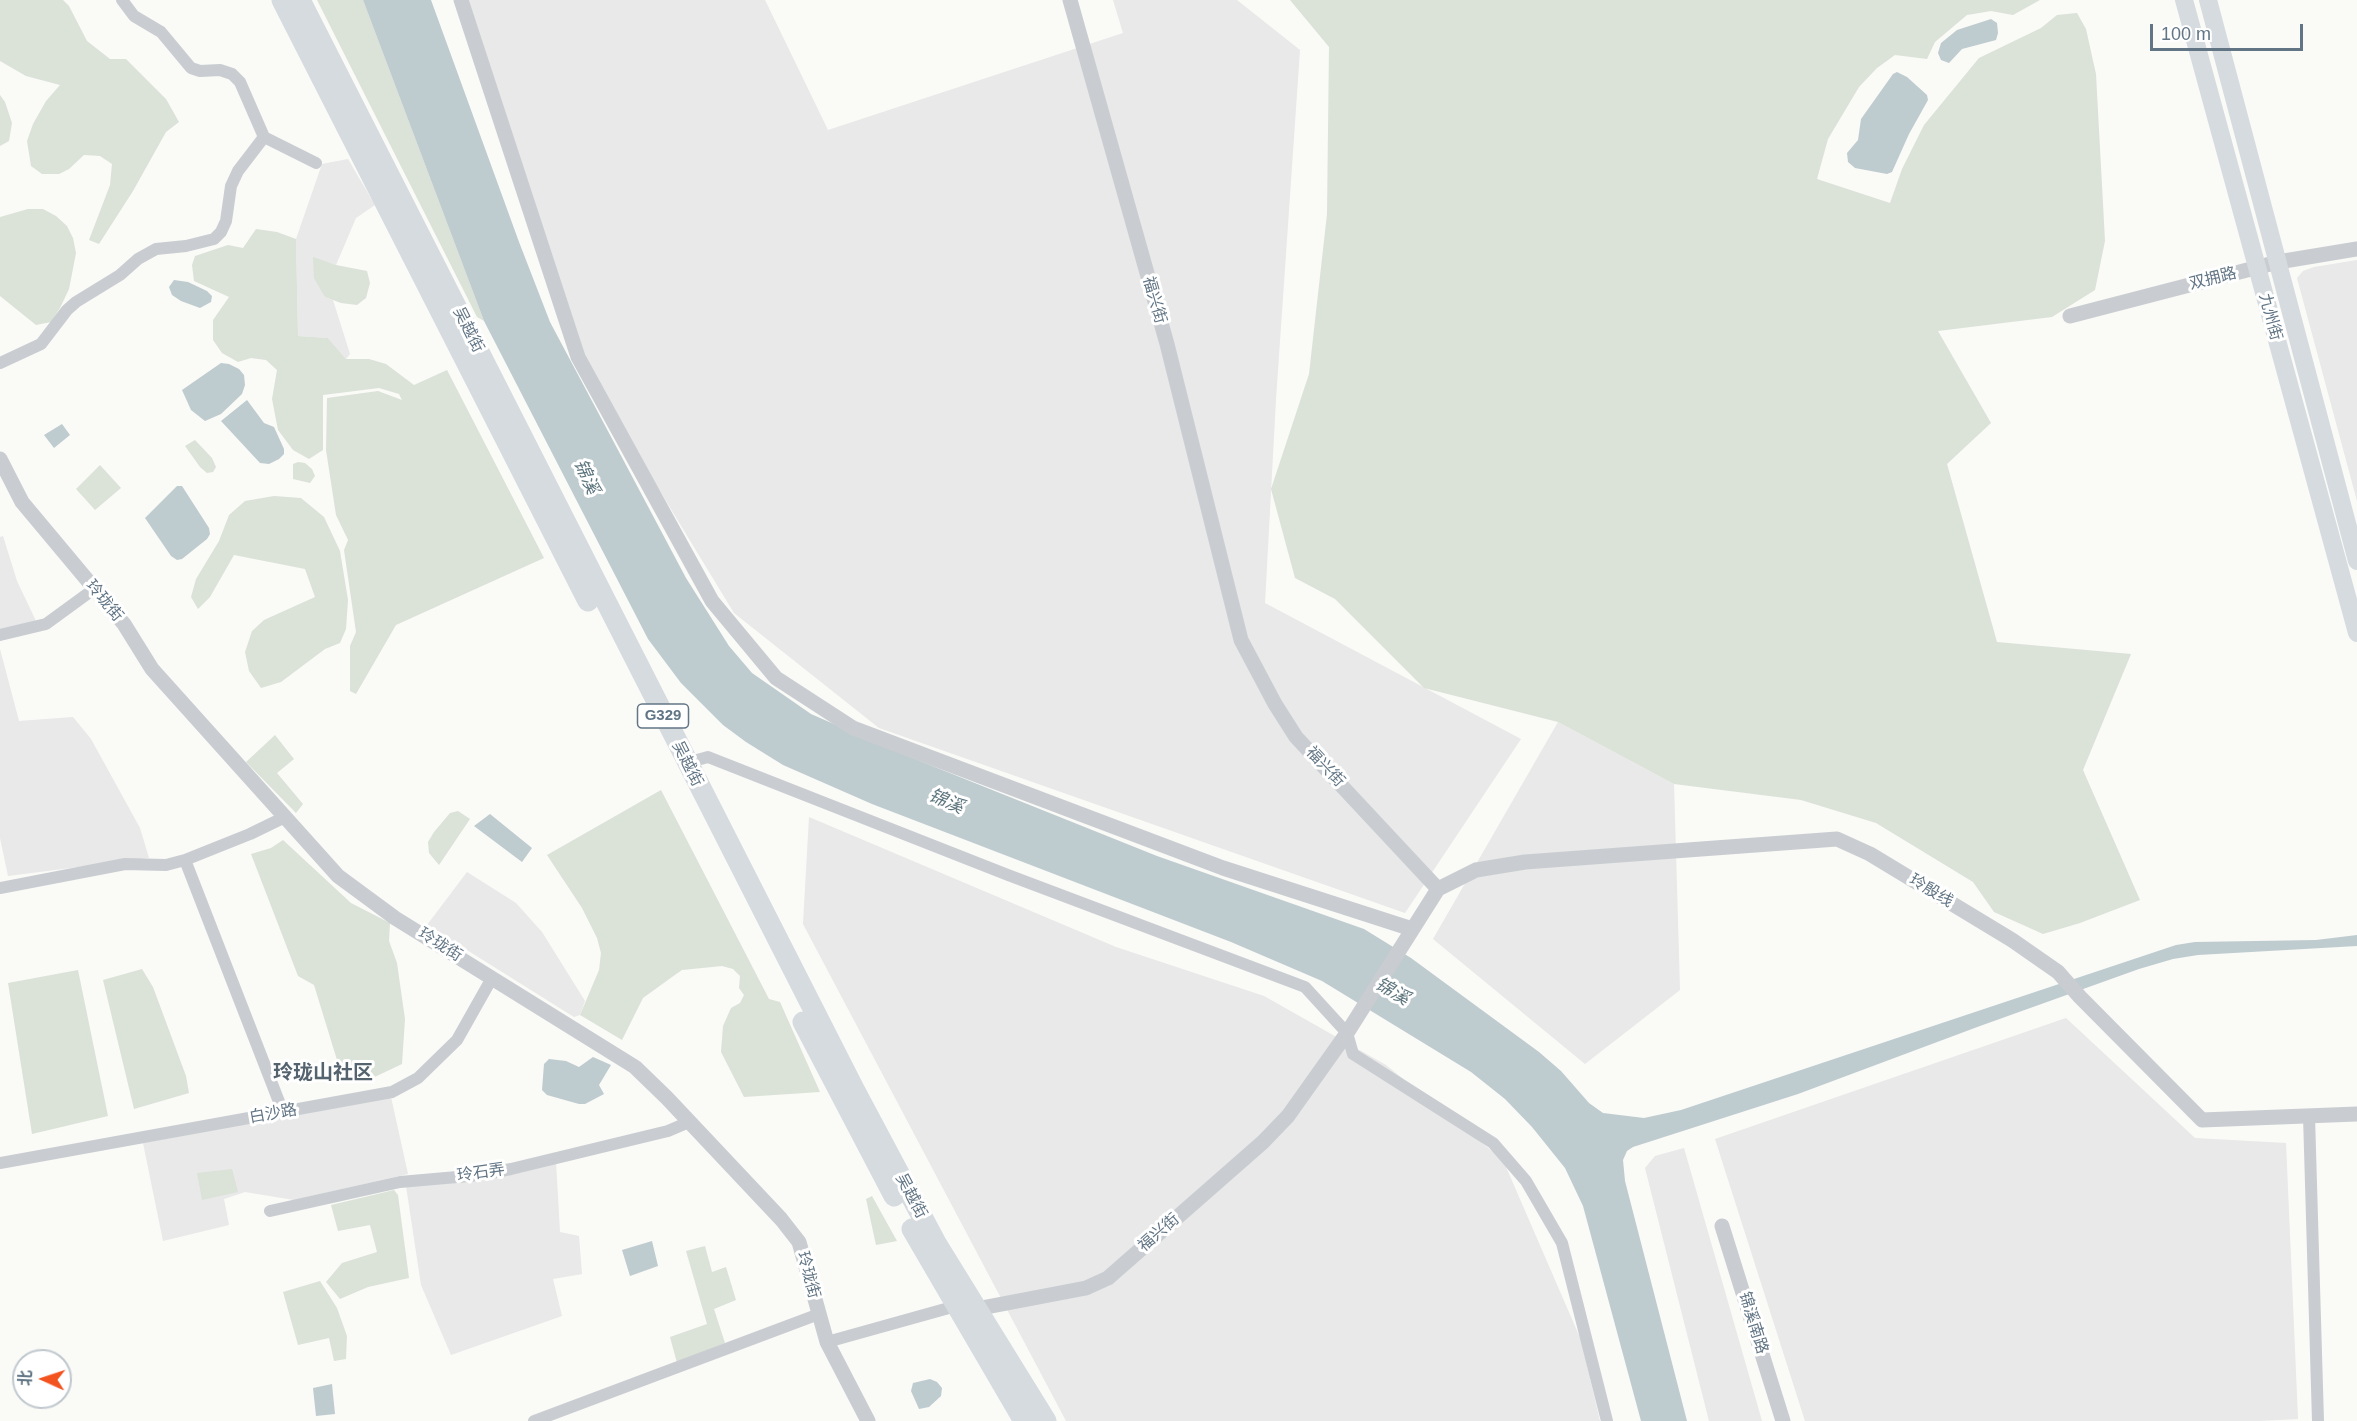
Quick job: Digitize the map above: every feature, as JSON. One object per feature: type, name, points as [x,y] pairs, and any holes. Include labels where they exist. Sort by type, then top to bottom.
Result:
[{"type":"highway","name":"吴越街","points":[[282,0],[840,1096],[966,1307],[1046,1421]]},
{"type":"highway","name":"吴越街","points":[[300,0],[686,764],[936,1243],[1024,1421]]},
{"type":"main road","name":"九州街","points":[[2184,0],[2356,625]]},
{"type":"main road","name":"九州街","points":[[2208,0],[2357,561]]},
{"type":"street","points":[[122,0],[134,16],[161,32],[191,68],[200,71],[220,70],[232,74],[240,81],[264,136],[316,163]]},
{"type":"street","points":[[460,0],[578,357],[712,601],[776,678],[853,728],[1223,868],[1412,929]]},
{"type":"street","name":"福兴街","points":[[966,1307],[1086,1288],[1108,1278],[1263,1142],[1288,1116],[1347,1033],[1438,889],[1296,737],[1275,704],[1241,640],[1167,344],[1070,0]]},
{"type":"street","points":[[0,363],[41,344],[76,302],[120,275],[138,259],[156,249],[186,246],[214,239],[221,232],[226,221],[231,186],[238,171],[264,136]]},
{"type":"street","name":"双拥路","points":[[2070,315],[2278,262],[2357,249]]},
{"type":"street","name":"玲珑街","points":[[0,459],[22,502],[124,624],[152,669],[338,876],[395,918],[635,1067],[781,1220],[799,1242],[827,1342],[868,1421]]},
{"type":"street","points":[[0,635],[45,624],[94,589]]},
{"type":"street","points":[[686,764],[708,757],[1008,875],[1305,987],[1347,1033],[1353,1054],[1493,1143],[1526,1181],[1562,1243],[1607,1421]]},
{"type":"street","points":[[0,888],[125,864],[166,865],[185,860],[250,834],[285,817]]},
{"type":"street","name":"玲殷线","points":[[1438,889],[1476,870],[1525,862],[1837,839],[1870,854],[2002,933],[2058,972],[2202,1120],[2357,1114]]},
{"type":"street","points":[[185,860],[283,1112]]},
{"type":"street","name":"白沙路","points":[[0,1163],[392,1092],[418,1078],[457,1040],[492,978]]},
{"type":"street","points":[[2309,1116],[2318,1421]]},
{"type":"street","name":"玲石弄","points":[[270,1211],[400,1182],[511,1169],[668,1131],[689,1122]]},
{"type":"street","name":"锦溪南路","points":[[1722,1226],[1783,1421]]},
{"type":"street","points":[[827,1342],[966,1307]]},
{"type":"street","points":[[534,1421],[819,1314]]},
{"type":"shaded area","points":[[0,0],[63,0],[69,6],[87,41],[110,59],[126,59],[166,99],[179,122],[166,132],[133,191],[99,244],[89,240],[110,185],[112,164],[100,156],[84,155],[69,169],[59,174],[42,174],[31,166],[27,141],[33,124],[46,101],[60,85],[26,76],[0,61]]},
{"type":"shaded area","points":[[317,0],[363,0],[484,321],[477,317]]},
{"type":"shaded area","points":[[465,0],[765,0],[828,130],[1123,33],[1113,0],[1237,0],[1300,50],[1276,399],[1265,603],[1521,739],[1405,913],[879,728],[734,613],[570,343]]},
{"type":"shaded area","points":[[1290,0],[2040,0],[2013,15],[1991,11],[1967,15],[1935,42],[1927,59],[1895,55],[1877,68],[1859,87],[1828,139],[1817,179],[1890,203],[1902,169],[1924,125],[1979,58],[2041,28],[2057,15],[2077,13],[2086,29],[2096,74],[2105,241],[2095,290],[2052,317],[1938,331],[1991,423],[1947,464],[1997,642],[2131,654],[2083,770],[2140,900],[2080,923],[2043,934],[1994,912],[1973,882],[1876,823],[1801,800],[1674,784],[1558,722],[1424,688],[1335,599],[1295,578],[1271,489],[1309,374],[1327,214],[1329,47]]},
{"type":"shaded area","points":[[0,95],[5,102],[12,123],[9,141],[0,146]]},
{"type":"shaded area","points":[[348,159],[375,205],[356,218],[336,265],[313,258],[325,297],[333,300],[350,354],[346,359],[328,338],[298,336],[296,239],[322,164]]},
{"type":"shaded area","points":[[28,209],[43,209],[56,216],[67,226],[73,238],[76,253],[69,289],[60,308],[51,322],[36,325],[0,296],[0,217]]},
{"type":"shaded area","points":[[256,229],[277,232],[296,239],[298,336],[328,338],[346,359],[369,359],[386,364],[414,385],[447,370],[544,558],[396,625],[356,694],[350,691],[350,646],[356,632],[344,550],[348,540],[336,515],[326,450],[327,398],[378,391],[402,400],[399,394],[379,388],[323,395],[323,450],[309,459],[293,450],[278,430],[272,399],[277,370],[266,360],[251,358],[238,362],[222,353],[213,340],[213,320],[229,297],[194,281],[192,265],[195,256],[228,245],[243,248]]},
{"type":"shaded area","points":[[313,257],[336,265],[367,271],[370,283],[366,298],[357,305],[341,303],[325,297],[314,278]]},
{"type":"shaded area","points":[[2357,260],[2357,501],[2297,278],[2303,271],[2314,267]]},
{"type":"shaded area","points":[[195,440],[212,458],[216,467],[213,472],[207,473],[200,467],[185,446]]},
{"type":"shaded area","points":[[305,463],[312,469],[315,476],[310,483],[293,479],[293,464]]},
{"type":"shaded area","points":[[100,465],[121,488],[95,510],[76,489]]},
{"type":"shaded area","points":[[274,496],[301,498],[324,517],[340,551],[348,600],[346,629],[340,643],[325,649],[281,682],[261,688],[249,671],[245,652],[252,631],[264,620],[315,597],[305,569],[234,555],[210,597],[198,609],[191,597],[196,579],[219,541],[229,515],[245,501]]},
{"type":"shaded area","points":[[3,536],[17,581],[36,621],[0,629],[0,537]]},
{"type":"shaded area","points":[[0,649],[19,721],[73,717],[91,739],[140,828],[149,858],[8,876],[0,838]]},
{"type":"shaded area","points":[[1558,722],[1674,784],[1680,990],[1585,1064],[1433,939]]},
{"type":"shaded area","points":[[275,735],[294,759],[277,773],[303,804],[296,813],[246,762]]},
{"type":"shaded area","points":[[661,790],[769,999],[780,1002],[820,1092],[744,1097],[721,1052],[723,1026],[731,1008],[740,1003],[744,995],[739,988],[740,976],[733,969],[722,966],[682,970],[643,998],[622,1040],[580,1015],[599,970],[601,953],[597,938],[582,908],[547,855]]},
{"type":"shaded area","points":[[458,811],[470,819],[439,865],[429,853],[428,842],[450,813]]},
{"type":"shaded area","points":[[809,817],[1116,947],[1264,996],[1386,1065],[1503,1160],[1581,1340],[1600,1421],[1066,1421],[803,924]]},
{"type":"shaded area","points":[[283,840],[351,903],[390,923],[389,941],[397,963],[405,1019],[402,1064],[362,1083],[341,1073],[314,985],[298,976],[251,854],[271,848]]},
{"type":"shaded area","points":[[467,872],[516,903],[542,932],[585,1001],[580,1015],[574,1017],[427,925]]},
{"type":"shaded area","points":[[142,969],[153,987],[186,1076],[189,1093],[134,1109],[103,980]]},
{"type":"shaded area","points":[[78,970],[108,1116],[32,1134],[8,983]]},
{"type":"shaded area","points":[[2066,1018],[2195,1138],[2286,1143],[2298,1419],[2259,1421],[1805,1421],[1715,1139]]},
{"type":"shaded area","points":[[391,1097],[408,1174],[294,1200],[245,1192],[224,1199],[229,1225],[163,1241],[143,1143]]},
{"type":"shaded area","points":[[1684,1148],[1762,1421],[1709,1421],[1645,1168],[1655,1156]]},
{"type":"shaded area","points":[[556,1162],[560,1232],[579,1236],[582,1274],[553,1279],[562,1316],[451,1355],[421,1285],[406,1186]]},
{"type":"shaded area","points":[[232,1169],[238,1192],[202,1200],[197,1173]]},
{"type":"shaded area","points":[[394,1190],[398,1195],[409,1278],[368,1287],[340,1299],[326,1282],[342,1263],[377,1252],[370,1225],[338,1231],[331,1205]]},
{"type":"shaded area","points":[[872,1196],[897,1241],[876,1245],[866,1199]]},
{"type":"shaded area","points":[[705,1246],[712,1272],[726,1267],[736,1300],[714,1309],[725,1343],[677,1363],[670,1337],[707,1324],[686,1251]]},
{"type":"shaded area","points":[[320,1281],[337,1308],[347,1336],[346,1359],[334,1361],[329,1338],[298,1345],[283,1292]]},
{"type":"water","name":"锦溪","points":[[363,0],[431,0],[550,322],[686,578],[729,646],[752,673],[811,714],[900,753],[1157,856],[1364,929],[1411,958],[1539,1052],[1561,1071],[1589,1103],[1603,1113],[1644,1118],[1681,1110],[2176,945],[2195,942],[2316,940],[2357,935],[2357,946],[2198,955],[2173,959],[1980,1026],[1798,1094],[1633,1147],[1627,1151],[1623,1160],[1625,1181],[1687,1421],[1641,1421],[1583,1206],[1565,1168],[1532,1127],[1505,1099],[1471,1072],[1322,981],[1231,942],[872,804],[783,765],[723,725],[681,683],[648,639],[484,321]]},
{"type":"water","points":[[1991,19],[1997,23],[1996,40],[1962,49],[1949,63],[1941,60],[1938,53],[1941,43],[1957,30]]},
{"type":"water","points":[[1897,72],[1907,77],[1927,95],[1928,100],[1892,172],[1887,174],[1855,168],[1848,162],[1847,153],[1858,140],[1861,119],[1893,74]]},
{"type":"water","points":[[174,280],[188,282],[207,291],[212,296],[211,302],[200,308],[181,301],[172,295],[169,287]]},
{"type":"water","points":[[221,363],[239,369],[244,375],[245,385],[242,394],[221,414],[205,421],[191,410],[182,390]]},
{"type":"water","points":[[247,400],[264,423],[274,427],[284,449],[284,454],[279,459],[269,464],[260,463],[221,421]]},
{"type":"water","points":[[62,424],[70,435],[54,448],[44,435]]},
{"type":"water","points":[[177,486],[182,486],[209,528],[210,534],[182,559],[177,560],[171,556],[145,518]]},
{"type":"water","points":[[490,814],[532,848],[522,862],[474,826]]},
{"type":"water","points":[[593,1057],[611,1065],[599,1085],[604,1094],[585,1104],[579,1104],[547,1095],[542,1090],[544,1064],[549,1059],[566,1061],[579,1067]]},
{"type":"water","points":[[652,1241],[658,1266],[630,1276],[622,1250]]},
{"type":"water","points":[[930,1379],[942,1388],[941,1396],[929,1407],[919,1409],[911,1391],[913,1383]]},
{"type":"water","points":[[332,1384],[335,1414],[316,1416],[313,1388]]},
{"type":"district","name":"玲珑山社区","points":[[323,1073]]}]
